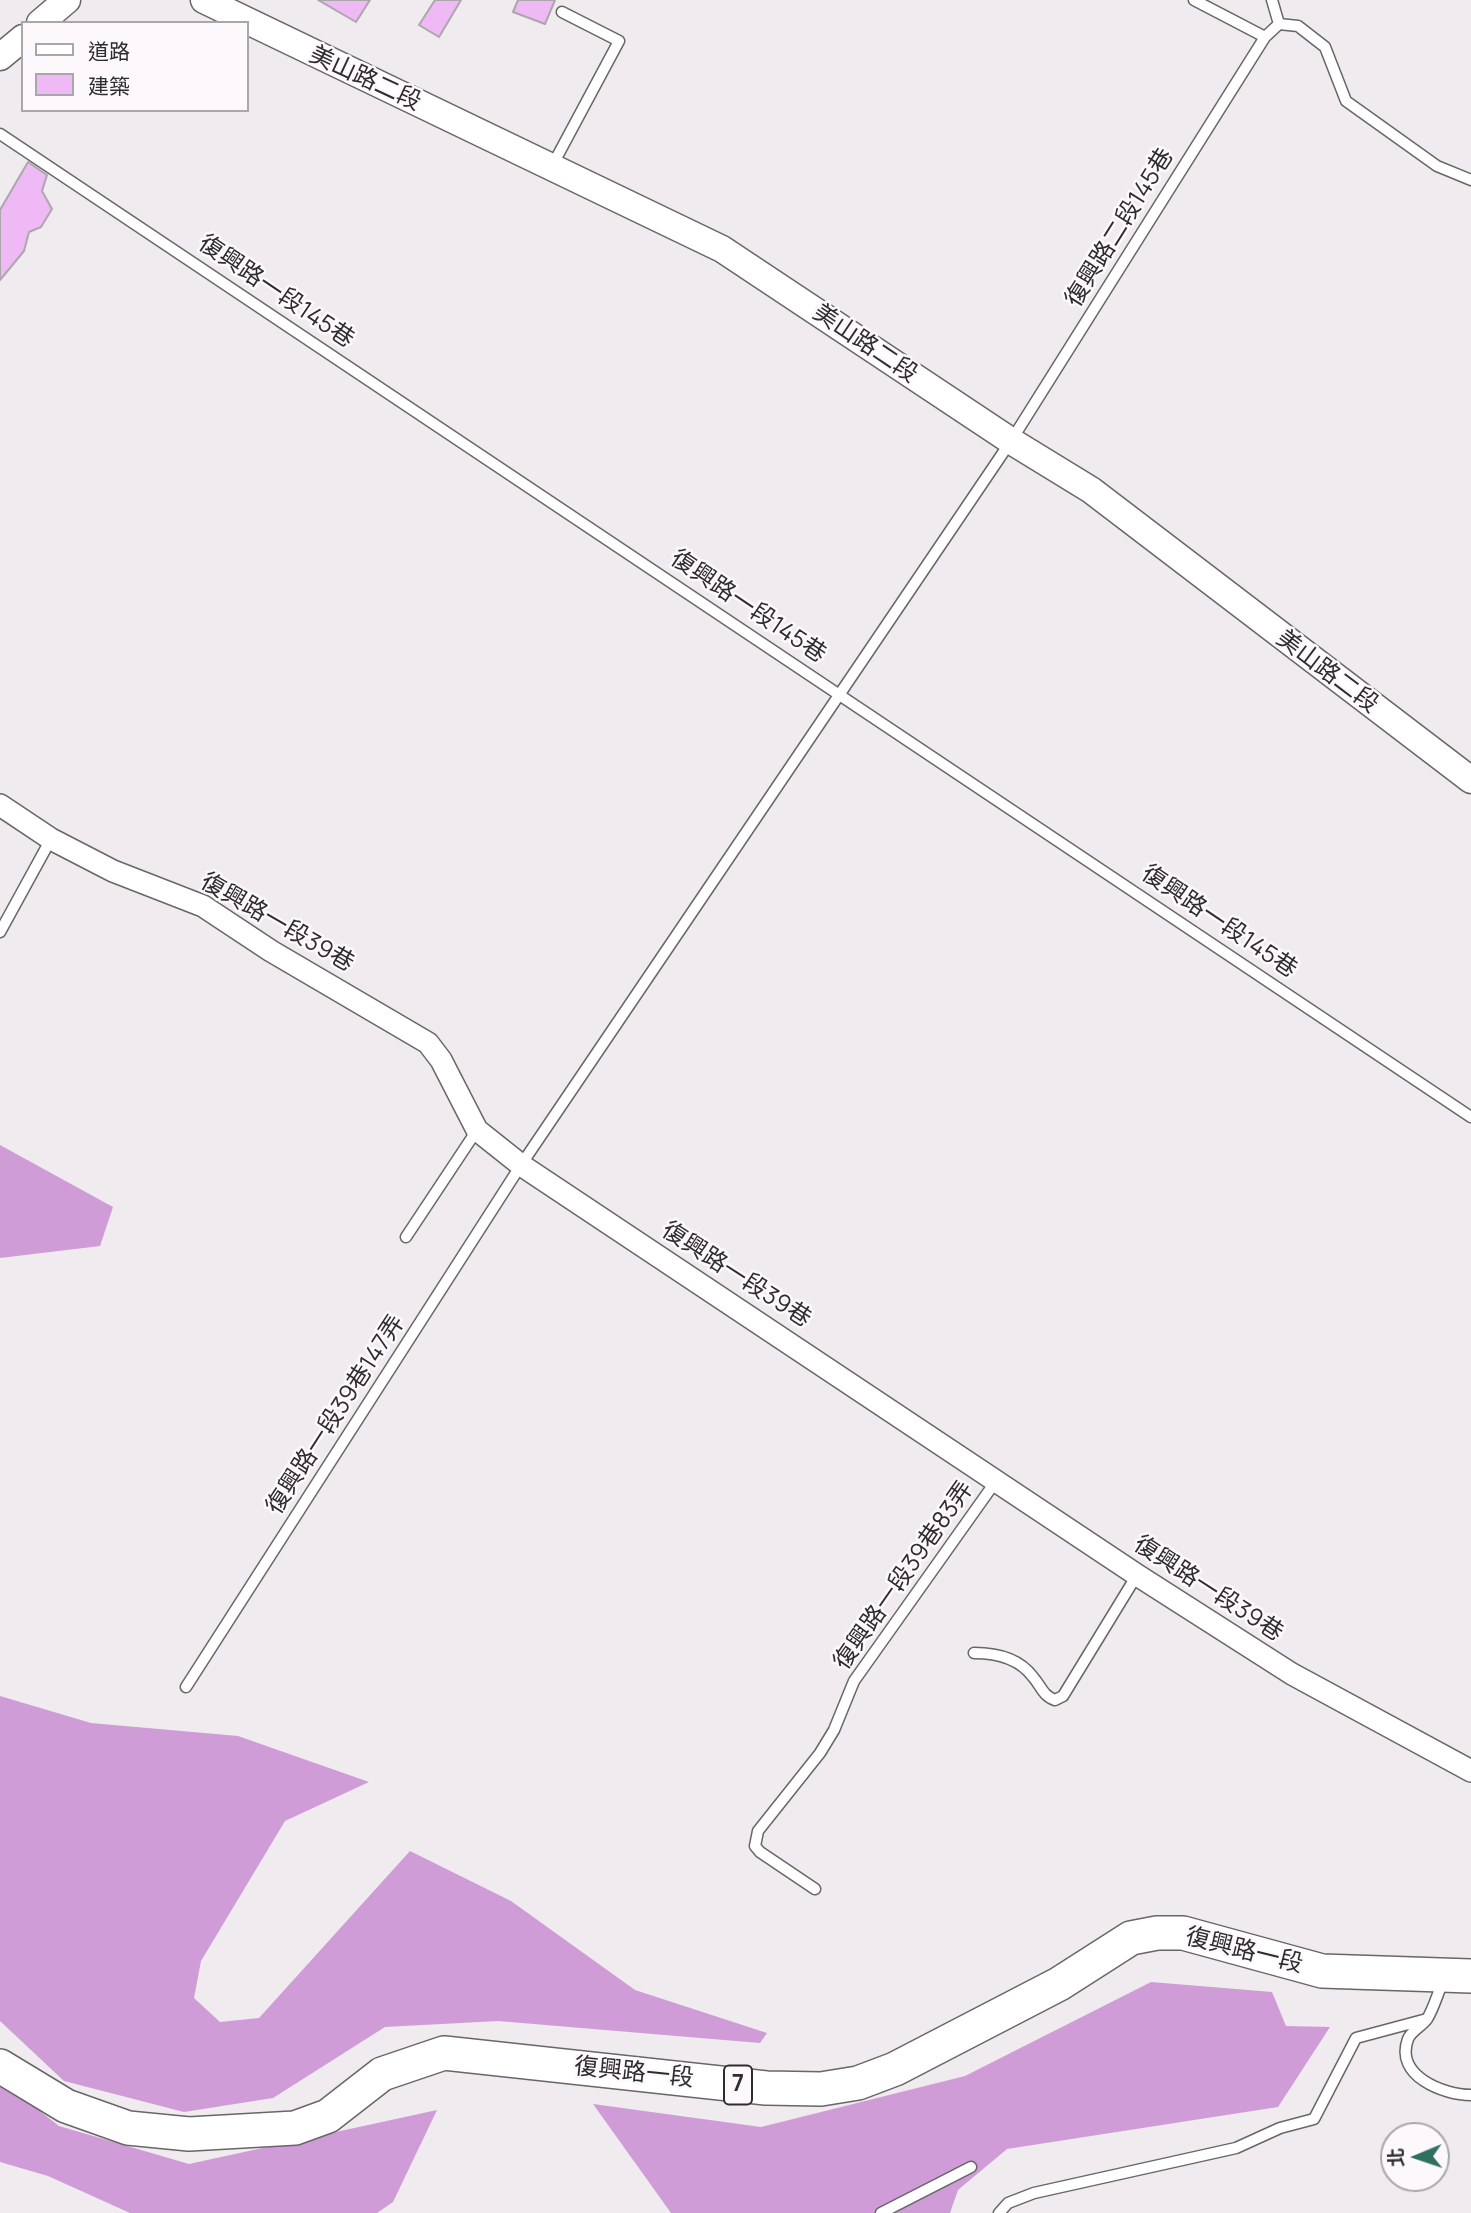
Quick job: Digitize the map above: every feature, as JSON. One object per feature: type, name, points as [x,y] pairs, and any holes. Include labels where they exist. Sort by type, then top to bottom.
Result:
[{"type":"main road","name":"復興路一段","points":[[0,2066],[66,2106],[128,2128],[189,2134],[282,2129],[295,2128],[328,2116],[382,2074],[444,2053],[766,2088],[821,2089],[858,2082],[895,2069],[1059,1984],[1130,1938],[1157,1933],[1183,1933],[1322,1971],[1458,1977]]},
{"type":"street","points":[[42,21],[66,0]]},
{"type":"street","name":"美山路二段","points":[[204,0],[247,21]]},
{"type":"street","name":"美山路二段","points":[[248,21],[722,249],[1011,441],[1091,490],[1471,780]]},
{"type":"street","points":[[0,57],[21,40]]},
{"type":"street","name":"復興路一段39巷","points":[[0,805],[51,839],[113,871],[203,906],[271,951],[428,1043],[441,1060],[477,1130],[522,1165],[1137,1575],[1292,1674],[1471,1771]]},
{"type":"lane","points":[[1194,0],[1265,37]]},
{"type":"lane","points":[[1272,0],[1279,23],[1298,26],[1325,47],[1346,102],[1437,166],[1471,180]]},
{"type":"lane","points":[[551,168],[619,41],[562,12]]},
{"type":"lane","name":"復興路二段145巷","points":[[841,693],[1011,441],[1265,37],[1279,23]]},
{"type":"lane","name":"復興路一段145巷","points":[[0,134],[841,693],[1471,1117]]},
{"type":"lane","name":"復興路一段39巷147弄","points":[[186,1687],[522,1165],[841,693]]},
{"type":"lane","points":[[0,932],[51,839]]},
{"type":"lane","points":[[406,1237],[477,1130]]},
{"type":"lane","name":"復興路一段39巷83弄","points":[[815,1889],[760,1852],[755,1846],[758,1831],[820,1753],[835,1730],[854,1681],[996,1480]]},
{"type":"lane","points":[[974,1653],[989,1653],[1020,1664],[1046,1697],[1055,1700],[1063,1696],[1137,1575]]},
{"type":"lane","points":[[1458,1977],[1427,2019],[1408,2038],[1407,2055],[1417,2073],[1433,2088],[1451,2095],[1471,2095]]},
{"type":"lane","points":[[999,2213],[1007,2203],[1034,2193],[1237,2148],[1280,2127],[1314,2119],[1356,2038],[1427,2019]]},
{"type":"lane","points":[[881,2213],[971,2167]]},
{"type":"shaded area","points":[[0,1145],[113,1207],[100,1246],[0,1258]]},
{"type":"shaded area","points":[[0,1696],[91,1723],[238,1736],[369,1782],[285,1821],[201,1961],[194,1998],[220,2022],[259,2018],[410,1851],[511,1901],[635,1990],[767,2033],[760,2043],[498,2021],[385,2027],[273,2098],[184,2112],[64,2081],[0,2021]]},
{"type":"shaded area","points":[[1151,1982],[1272,1992],[1286,2026],[1330,2027],[1278,2107],[1007,2149],[958,2190],[950,2213],[671,2213],[593,2104],[761,2127],[965,2076]]},
{"type":"shaded area","points":[[0,2080],[59,2126],[189,2164],[437,2110],[393,2202],[377,2213],[130,2213],[48,2176],[0,2162]]},
{"type":"building","points":[[318,0],[370,0],[356,22]]},
{"type":"building","points":[[435,0],[461,0],[439,37],[419,25]]},
{"type":"building","points":[[518,0],[555,0],[545,24],[513,12]]},
{"type":"building","points":[[28,162],[47,175],[42,191],[52,209],[41,227],[29,232],[24,251],[0,280],[0,210]]}]
